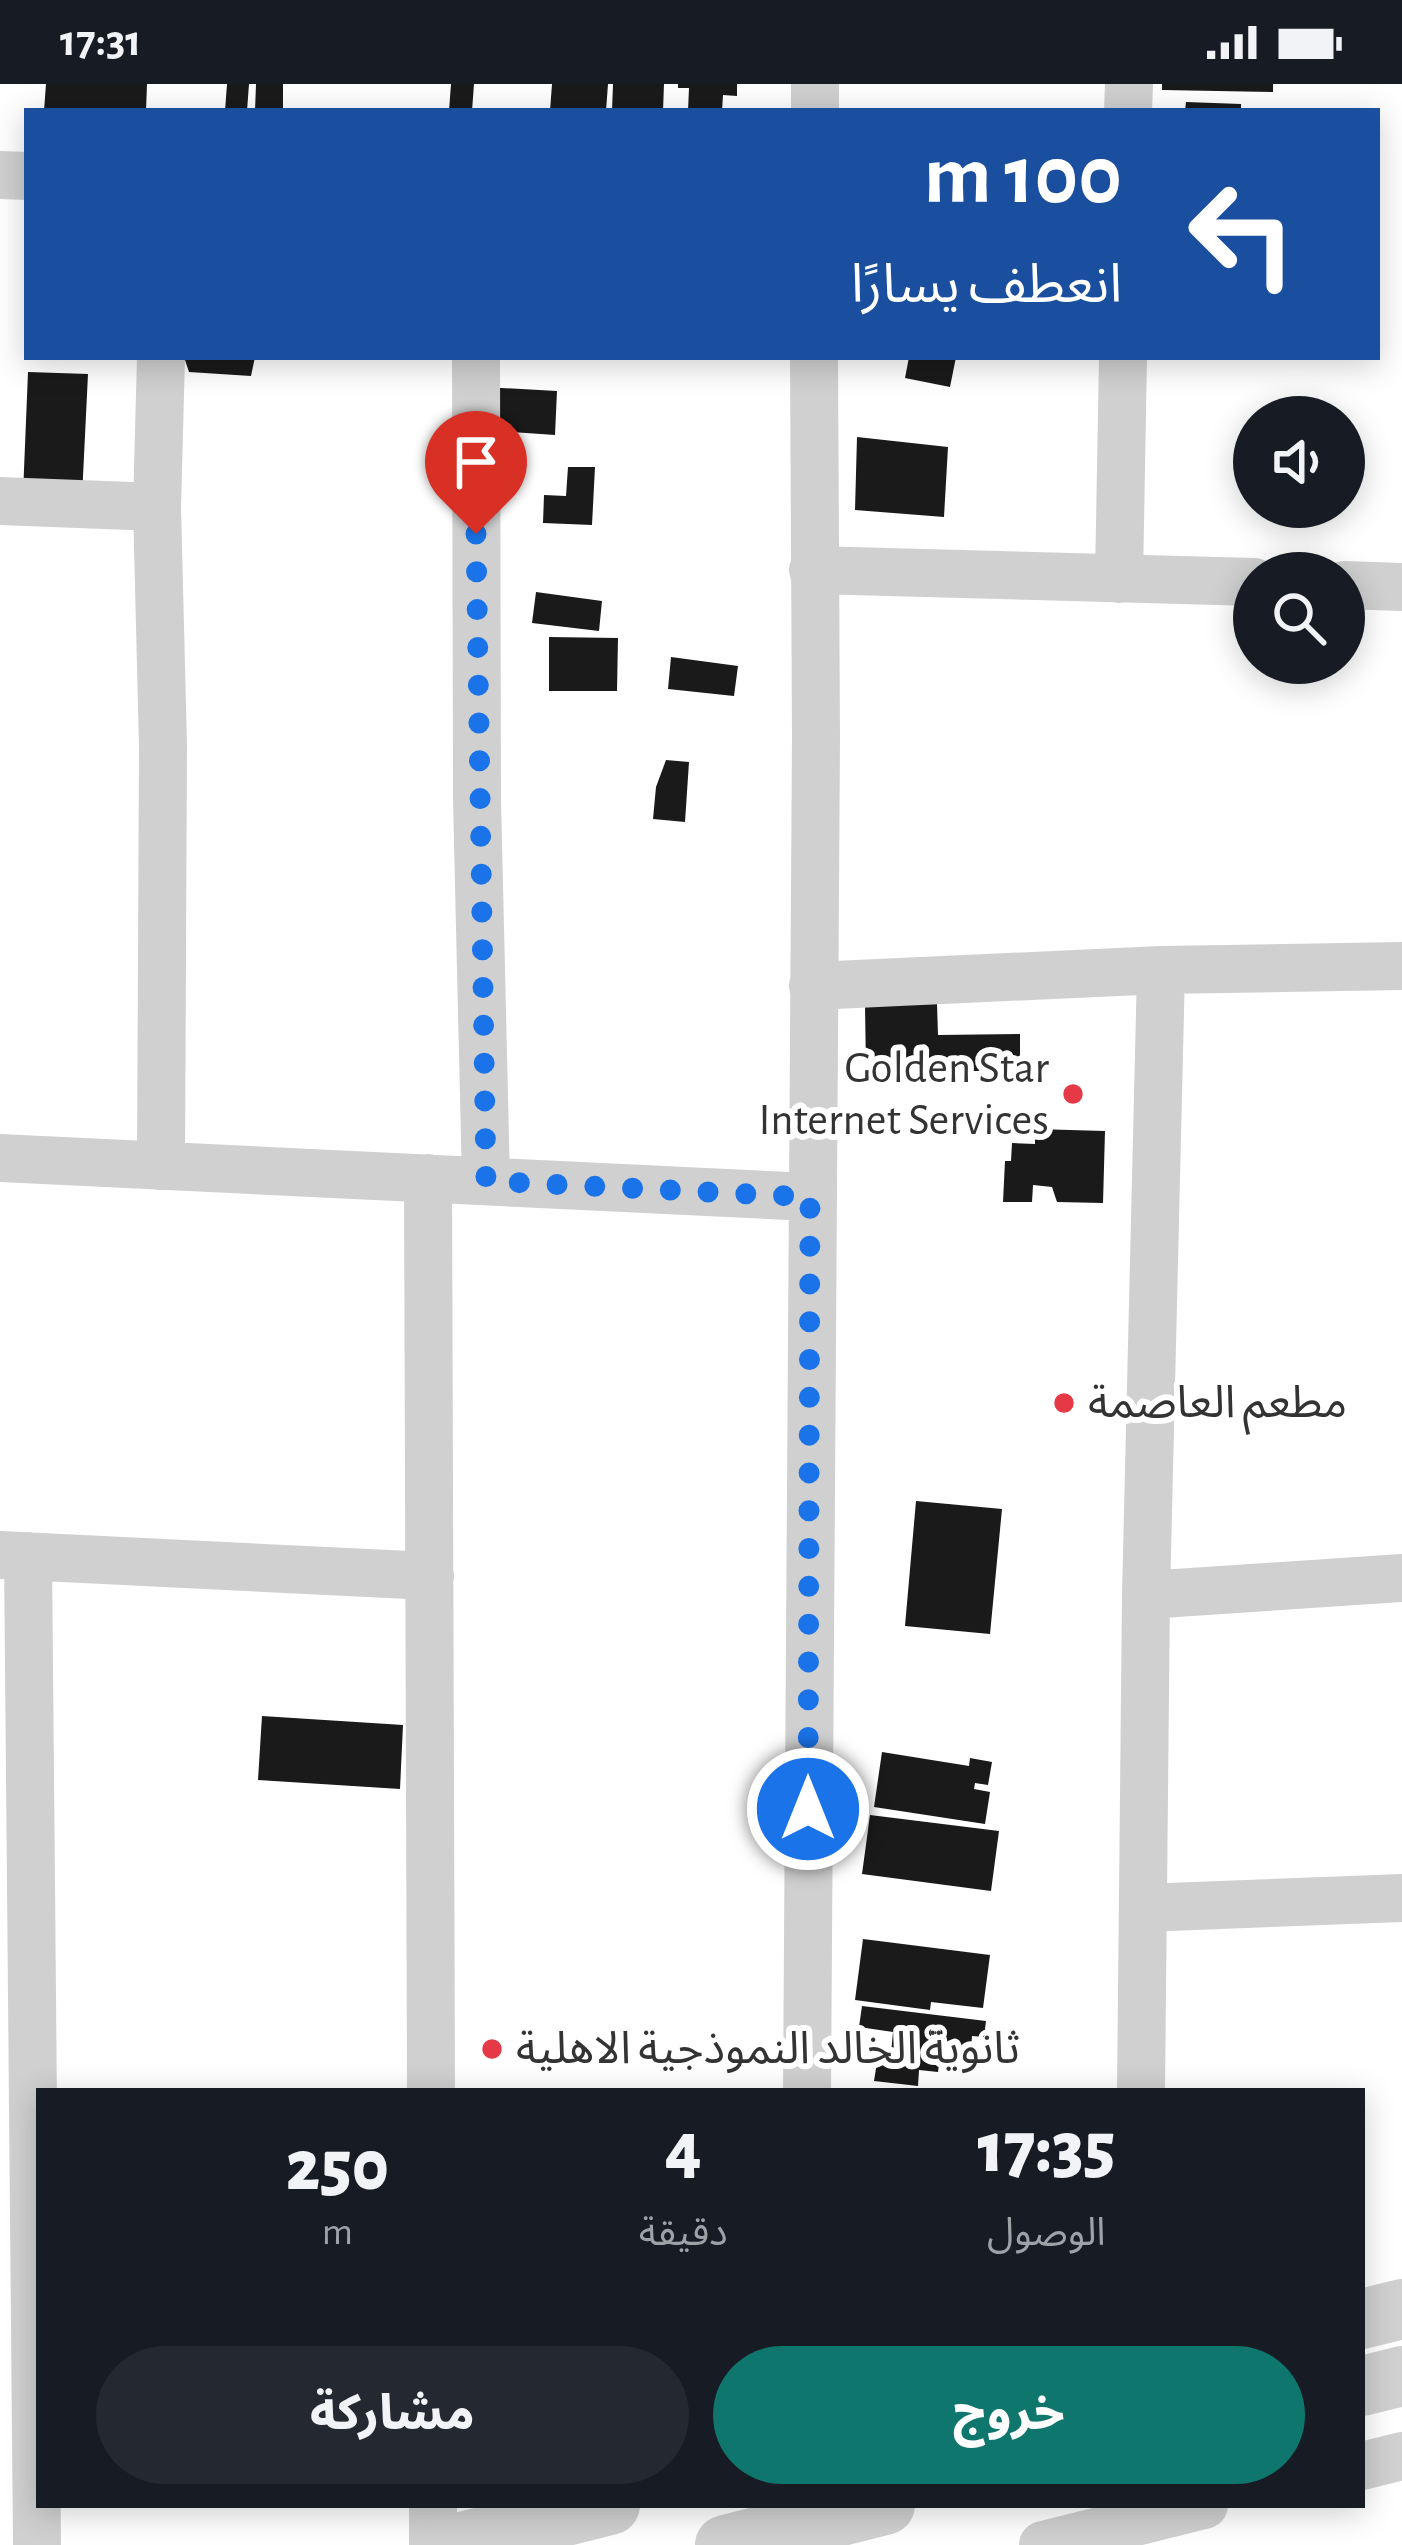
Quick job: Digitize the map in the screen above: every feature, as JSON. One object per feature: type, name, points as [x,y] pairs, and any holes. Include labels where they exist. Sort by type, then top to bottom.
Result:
[{"type":"street","points":[[161,360],[157,507],[163,745],[161,1166]]},
{"type":"street","points":[[476,360],[477,800],[486,1181]]},
{"type":"street","points":[[807,2088],[814,360]]},
{"type":"street","points":[[1119,579],[1123,360]]},
{"type":"street","points":[[0,501],[157,507]]},
{"type":"street","points":[[813,570],[1233,582]]},
{"type":"street","points":[[1365,585],[1402,586]]},
{"type":"street","points":[[813,986],[1161,970],[1402,966]]},
{"type":"street","points":[[1141,2088],[1146,1595],[1161,970]]},
{"type":"street","points":[[0,1158],[810,1197]]},
{"type":"street","points":[[428,1178],[431,2088]]},
{"type":"street","points":[[38,2545],[17,2237],[14,1556],[430,1576]]},
{"type":"street","points":[[1146,1595],[1402,1579]]},
{"type":"street","points":[[1143,1908],[1402,1898]]},
{"type":"street","points":[[1365,2318],[1402,2309]]},
{"type":"street","points":[[1365,2385],[1402,2376]]},
{"type":"street","points":[[1365,2465],[1402,2456]]},
{"type":"street","points":[[433,2508],[433,2545]]},
{"type":"street","points":[[449,2545],[598,2508]]},
{"type":"street","points":[[725,2545],[873,2508]]},
{"type":"street","points":[[1043,2545],[1175,2522]]},
{"type":"building","points":[[46,84],[147,84],[146,108],[44,108]]},
{"type":"building","points":[[227,84],[249,84],[247,108],[225,108]]},
{"type":"building","points":[[256,84],[283,84],[283,108],[255,108]]},
{"type":"building","points":[[451,84],[474,84],[472,108],[449,108]]},
{"type":"building","points":[[552,84],[608,84],[606,108],[550,108]]},
{"type":"building","points":[[613,84],[664,84],[663,108],[612,108]]},
{"type":"building","points":[[678,84],[737,84],[737,96],[723,95],[722,108],[688,108],[689,88],[678,88]]},
{"type":"building","points":[[1162,84],[1273,84],[1273,92],[1162,90]]},
{"type":"building","points":[[1186,102],[1241,104],[1241,108],[1185,108]]},
{"type":"building","points":[[185,360],[254,360],[251,376],[189,372]]},
{"type":"building","points":[[908,360],[955,360],[950,387],[905,378]]},
{"type":"building","points":[[28,372],[88,374],[82,497],[23,494]]},
{"type":"building","points":[[484,387],[557,391],[555,435],[482,430]]},
{"type":"building","points":[[857,437],[948,447],[944,517],[855,510]]},
{"type":"building","points":[[568,467],[595,467],[592,525],[543,523],[544,495],[566,496]]},
{"type":"building","points":[[536,592],[602,601],[599,631],[532,623]]},
{"type":"building","points":[[549,637],[618,638],[617,691],[549,691]]},
{"type":"building","points":[[671,657],[738,666],[734,696],[668,689]]},
{"type":"building","points":[[666,760],[689,762],[685,822],[653,819],[656,787]]},
{"type":"building","points":[[937,1004],[938,1035],[1020,1034],[1020,1071],[866,1071],[865,1005]]},
{"type":"building","points":[[1035,1129],[1105,1131],[1103,1203],[1057,1202],[1052,1187],[1033,1185],[1032,1202],[1003,1202],[1005,1161],[1011,1161],[1012,1143],[1035,1144]]},
{"type":"building","points":[[916,1501],[1002,1509],[990,1634],[905,1626]]},
{"type":"building","points":[[262,1716],[403,1725],[400,1789],[258,1780]]},
{"type":"building","points":[[882,1752],[969,1766],[970,1758],[992,1762],[988,1785],[975,1783],[974,1789],[990,1792],[985,1824],[874,1807]]},
{"type":"building","points":[[870,1815],[999,1831],[991,1891],[862,1874]]},
{"type":"building","points":[[863,1939],[990,1955],[983,2008],[931,2002],[930,2010],[855,2000]]},
{"type":"building","points":[[862,2006],[986,2021],[984,2037],[972,2036],[971,2051],[952,2048],[951,2058],[940,2057],[938,2072],[919,2070],[918,2086],[874,2081],[877,2062],[890,2064],[893,2032],[859,2027]]},
{"type":"place","name":"Golden Star Internet Services","points":[[1073,1094]]},
{"type":"place","name":"مطعم العاصمة","points":[[1064,1403]]},
{"type":"place","name":"ثانوية الخالد النموذجية الاهلية","points":[[492,2049]]},
{"type":"route","points":[[476,534],[486,1181],[810,1197],[808,1809]]}]
